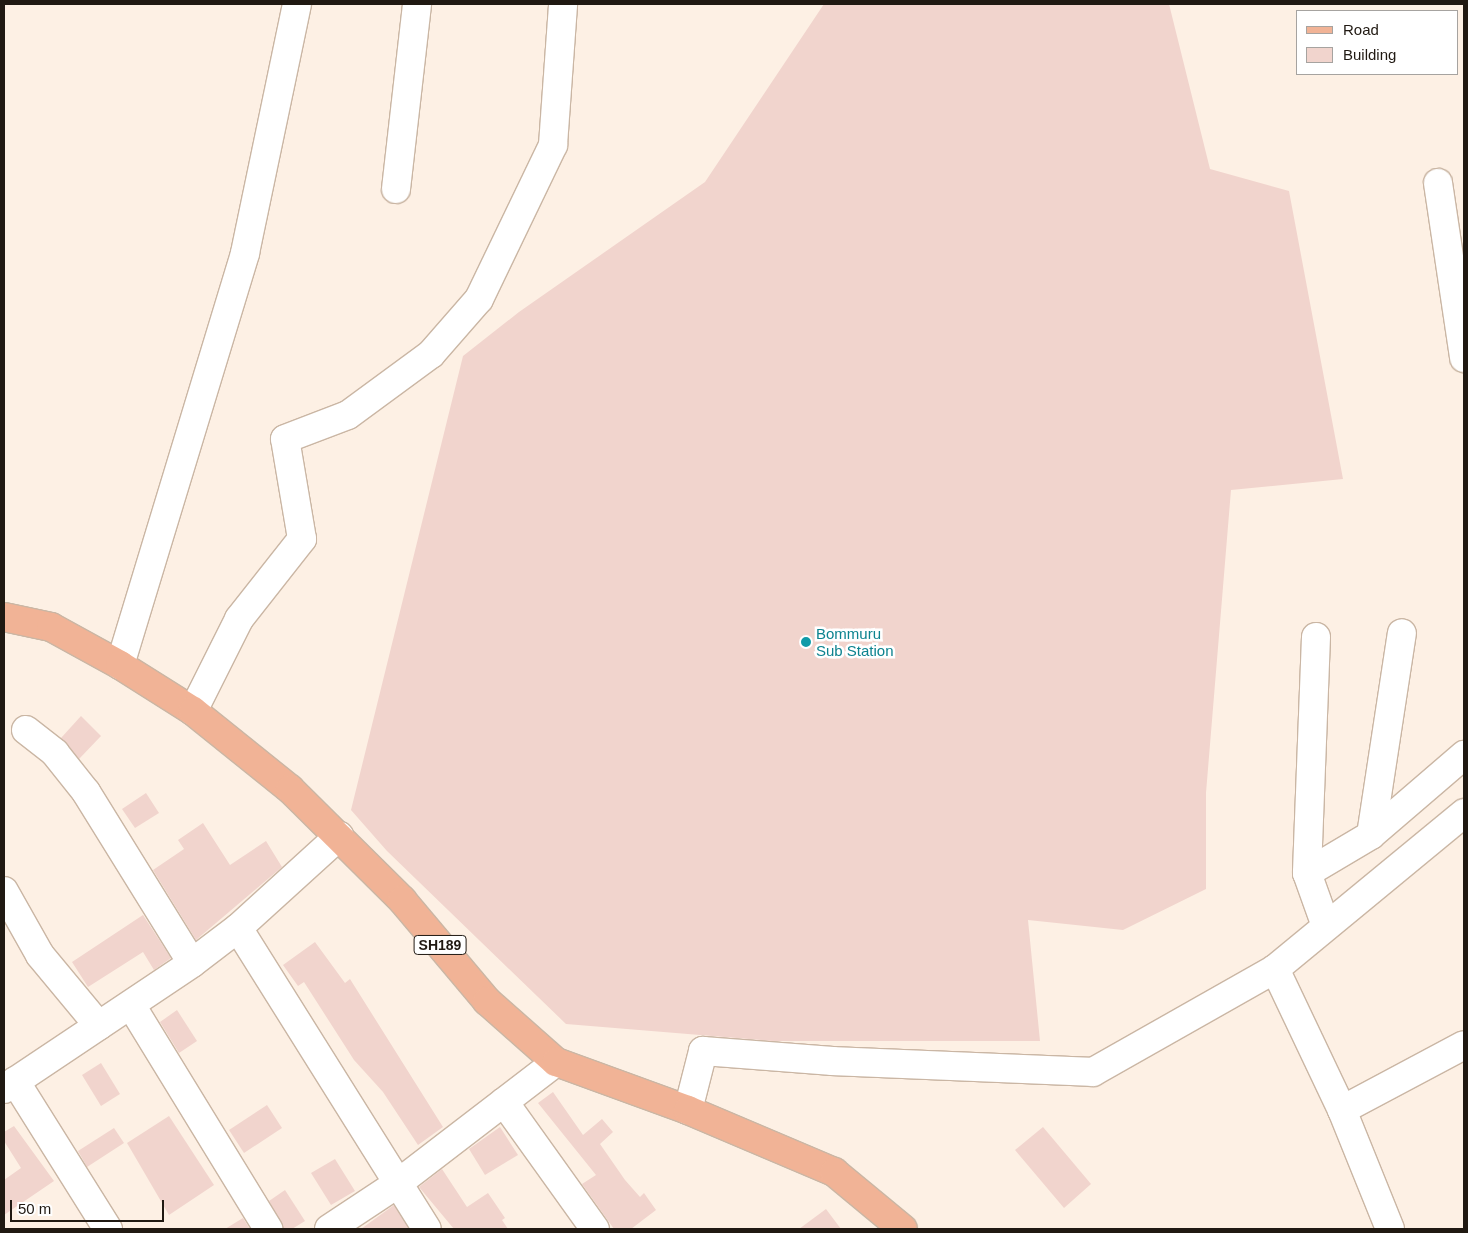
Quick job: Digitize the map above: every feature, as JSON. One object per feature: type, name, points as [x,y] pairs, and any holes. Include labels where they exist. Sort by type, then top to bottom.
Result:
[{"type":"main road","name":"SH189","points":[[4,617],[51,627],[120,665],[193,711],[290,789],[402,900],[487,1002],[556,1062],[688,1110],[834,1172],[903,1229]]},
{"type":"street","points":[[120,665],[245,253],[297,4]]},
{"type":"street","points":[[396,189],[417,4]]},
{"type":"street","points":[[193,711],[239,619],[302,539],[285,439],[348,415],[430,354],[479,300],[553,145],[563,4]]},
{"type":"street","points":[[1438,183],[1464,358]]},
{"type":"street","points":[[1371,835],[1402,633]]},
{"type":"street","points":[[1316,636],[1307,873],[1326,926]]},
{"type":"street","points":[[26,730],[55,753],[86,792],[192,963]]},
{"type":"street","points":[[1307,873],[1371,835],[1464,755]]},
{"type":"street","points":[[688,1110],[703,1051],[833,1061],[1093,1072],[1275,969],[1464,813]]},
{"type":"street","points":[[108,1229],[9,1085],[192,963],[238,928],[339,836]]},
{"type":"street","points":[[4,891],[40,955],[99,1026]]},
{"type":"street","points":[[238,928],[427,1229]]},
{"type":"street","points":[[1275,969],[1342,1110],[1390,1229]]},
{"type":"street","points":[[131,1005],[268,1229]]},
{"type":"street","points":[[1342,1110],[1464,1044]]},
{"type":"street","points":[[329,1229],[397,1184],[556,1062]]},
{"type":"street","points":[[504,1102],[595,1229]]},
{"type":"building","name":"Bommuru Sub Station","points":[[824,4],[1169,4],[1210,169],[1289,191],[1343,479],[1231,490],[1206,793],[1206,889],[1123,930],[1028,920],[1040,1041],[772,1041],[566,1024],[387,851],[351,810],[463,356],[519,312],[705,182]]},
{"type":"building","points":[[81,716],[101,736],[79,759],[61,738]]},
{"type":"building","points":[[146,793],[159,813],[135,828],[122,809]]},
{"type":"building","points":[[203,823],[230,865],[266,841],[282,867],[196,940],[153,870],[184,849],[178,840]]},
{"type":"building","points":[[143,915],[171,958],[154,970],[143,952],[88,987],[72,962]]},
{"type":"building","points":[[315,942],[345,983],[350,979],[443,1127],[418,1145],[383,1092],[354,1060],[304,982],[298,986],[283,965]]},
{"type":"building","points":[[177,1010],[197,1041],[179,1053],[160,1022]]},
{"type":"building","points":[[101,1063],[120,1094],[101,1106],[82,1075]]},
{"type":"building","points":[[553,1092],[583,1135],[602,1119],[613,1132],[600,1144],[625,1180],[640,1197],[644,1193],[656,1210],[631,1229],[614,1229],[582,1184],[596,1175],[538,1103]]},
{"type":"building","points":[[267,1105],[282,1128],[244,1153],[229,1130]]},
{"type":"building","points":[[169,1116],[214,1185],[169,1215],[127,1143]]},
{"type":"building","points":[[14,1126],[54,1181],[4,1215],[4,1180],[21,1168],[4,1141],[4,1132]]},
{"type":"building","points":[[500,1127],[518,1155],[485,1175],[469,1149]]},
{"type":"building","points":[[1043,1127],[1091,1184],[1064,1208],[1015,1150]]},
{"type":"building","points":[[114,1128],[124,1143],[87,1167],[78,1151]]},
{"type":"building","points":[[335,1159],[355,1191],[331,1205],[311,1173]]},
{"type":"building","points":[[442,1169],[467,1207],[488,1193],[505,1218],[502,1220],[508,1229],[454,1229],[419,1187]]},
{"type":"building","points":[[285,1190],[305,1221],[292,1229],[284,1229],[269,1201]]},
{"type":"building","points":[[394,1205],[409,1229],[361,1229]]},
{"type":"building","points":[[826,1209],[841,1229],[799,1229]]},
{"type":"building","points":[[243,1218],[250,1229],[225,1229]]},
{"type":"place","name":"Bommuru Sub Station","points":[[806,642]]}]
